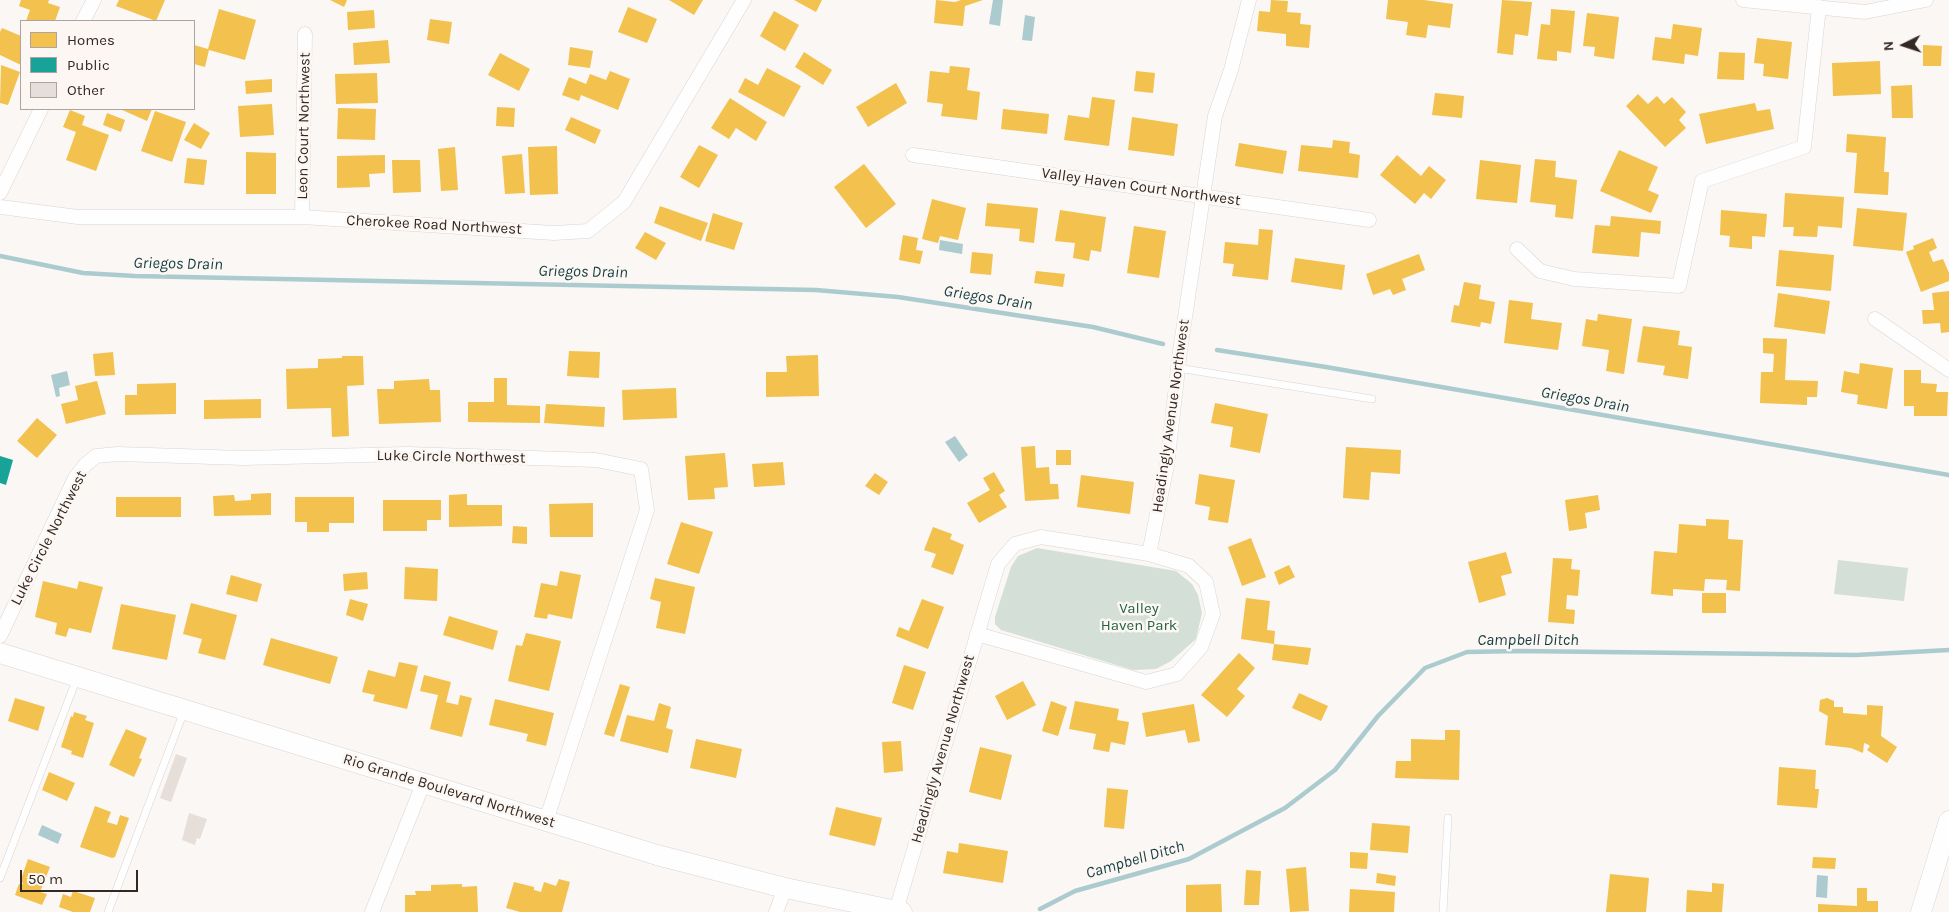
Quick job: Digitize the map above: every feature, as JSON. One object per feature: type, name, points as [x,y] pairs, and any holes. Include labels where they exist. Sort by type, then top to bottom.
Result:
[{"type":"main road","name":"Rio Grande Boulevard Northwest","points":[[0,653],[657,855],[786,888],[899,911]]},
{"type":"main road","points":[[1921,912],[1949,821]]},
{"type":"street","points":[[84,20],[94,0]]},
{"type":"street","name":"Cherokee Road Northwest","points":[[0,207],[78,217],[302,218],[554,233],[588,231],[624,202],[744,0]]},
{"type":"street","name":"Headingly Avenue Northwest","points":[[899,911],[998,564],[1016,544],[1041,537],[1148,554],[1166,465],[1214,116],[1231,70],[1249,0]]},
{"type":"street","points":[[1743,0],[1828,5],[1865,12],[1874,5],[1926,0]]},
{"type":"street","points":[[1516,250],[1540,271],[1574,279],[1679,286],[1702,181],[1804,147],[1828,5]]},
{"type":"street","name":"Leon Court Northwest","points":[[302,218],[305,34]]},
{"type":"street","points":[[0,193],[41,110]]},
{"type":"street","name":"Valley Haven Court Northwest","points":[[914,155],[1368,220]]},
{"type":"street","points":[[1875,319],[1949,370]]},
{"type":"street","name":"Luke Circle Northwest","points":[[0,636],[75,478],[85,465],[96,456],[118,454],[244,458],[407,454],[596,460],[641,469],[647,510],[546,821]]},
{"type":"street","points":[[977,634],[1146,682],[1177,674],[1201,647],[1213,614],[1206,582],[1189,566],[1148,554]]},
{"type":"street","points":[[372,912],[423,784]]},
{"type":"street","points":[[776,912],[786,888]]},
{"type":"lane","points":[[1178,368],[1372,399]]},
{"type":"lane","points":[[0,878],[77,678]]},
{"type":"lane","points":[[108,912],[185,711]]},
{"type":"lane","points":[[1443,912],[1448,818]]},
{"type":"green space","name":"Valley Haven Park","points":[[1037,548],[1176,571],[1192,584],[1198,595],[1202,613],[1196,639],[1171,661],[1156,669],[1133,670],[1001,630],[995,624],[995,617],[1011,567],[1018,556]]},
{"type":"green space","points":[[1838,560],[1908,568],[1904,601],[1834,594]]},
{"type":"water","points":[[993,0],[1003,0],[1000,26],[989,24]]},
{"type":"water","points":[[1025,15],[1035,17],[1032,41],[1022,40]]},
{"type":"water","points":[[940,240],[963,244],[962,254],[939,250]]},
{"type":"water","points":[[67,371],[70,385],[59,388],[60,396],[56,397],[51,375]]},
{"type":"water","points":[[955,436],[968,455],[959,462],[945,442]]},
{"type":"water","points":[[42,825],[62,834],[58,844],[38,835]]},
{"type":"water","points":[[1817,875],[1828,876],[1827,898],[1816,897]]},
{"type":"building: Homes","points":[[21,0],[49,0],[48,3],[60,7],[55,20],[26,20],[30,10],[19,6]]},
{"type":"building: Homes","points":[[119,0],[165,0],[156,20],[116,6]]},
{"type":"building: Homes","points":[[330,0],[347,0],[344,7]]},
{"type":"building: Homes","points":[[669,0],[703,0],[694,15]]},
{"type":"building: Homes","points":[[794,0],[822,0],[816,12]]},
{"type":"building: Homes","points":[[936,0],[955,2],[961,0],[983,0],[965,6],[963,26],[934,23]]},
{"type":"building: Homes","points":[[1271,0],[1288,1],[1287,12],[1301,13],[1300,24],[1311,25],[1309,48],[1286,46],[1286,34],[1257,31],[1259,11],[1270,12]]},
{"type":"building: Homes","points":[[1388,0],[1424,0],[1453,4],[1450,28],[1428,25],[1426,38],[1406,35],[1408,22],[1386,19]]},
{"type":"building: Homes","points":[[1502,0],[1532,2],[1528,36],[1515,34],[1513,55],[1497,53]]},
{"type":"building: Homes","points":[[628,7],[657,19],[647,43],[618,32]]},
{"type":"building: Homes","points":[[219,9],[256,20],[245,60],[209,50],[205,67],[195,64],[195,45],[208,49]]},
{"type":"building: Homes","points":[[1551,9],[1575,11],[1571,53],[1557,51],[1557,61],[1537,59],[1541,24],[1550,25]]},
{"type":"building: Homes","points":[[374,10],[375,28],[348,30],[347,12]]},
{"type":"building: Homes","points":[[774,11],[799,25],[785,51],[760,36]]},
{"type":"building: Homes","points":[[1587,13],[1619,17],[1614,59],[1594,56],[1595,47],[1583,46]]},
{"type":"building: Homes","points":[[430,19],[452,22],[449,44],[427,40]]},
{"type":"building: Homes","points":[[1673,24],[1702,28],[1698,56],[1685,54],[1684,64],[1652,60],[1655,37],[1671,39]]},
{"type":"building: Homes","points":[[2,28],[20,36],[20,65],[0,55],[0,32]]},
{"type":"building: Homes","points":[[1757,38],[1792,42],[1788,79],[1763,76],[1764,64],[1754,63]]},
{"type":"building: Homes","points":[[388,40],[390,63],[354,65],[353,43]]},
{"type":"building: Homes","points":[[1923,45],[1942,46],[1941,66],[1923,66]]},
{"type":"building: Homes","points":[[570,47],[593,51],[590,68],[568,65]]},
{"type":"building: Homes","points":[[804,52],[832,70],[823,85],[795,67]]},
{"type":"building: Homes","points":[[1719,52],[1745,53],[1744,80],[1717,79]]},
{"type":"building: Homes","points":[[500,53],[530,69],[519,91],[488,75]]},
{"type":"building: Homes","points":[[1880,61],[1881,94],[1833,96],[1832,63]]},
{"type":"building: Homes","points":[[1,65],[20,72],[8,105],[0,103]]},
{"type":"building: Homes","points":[[950,66],[970,68],[967,90],[980,92],[977,120],[941,116],[943,104],[927,102],[930,71],[949,73]]},
{"type":"building: Homes","points":[[767,68],[801,86],[784,117],[738,92],[745,78],[758,85]]},
{"type":"building: Homes","points":[[610,71],[630,79],[618,110],[581,95],[579,101],[562,95],[569,77],[586,84],[590,74],[606,80]]},
{"type":"building: Homes","points":[[1136,71],[1155,73],[1153,93],[1134,91]]},
{"type":"building: Homes","points":[[377,73],[378,103],[336,104],[335,74]]},
{"type":"building: Homes","points":[[272,79],[272,92],[246,94],[245,81]]},
{"type":"building: Homes","points":[[896,83],[907,103],[868,127],[856,107]]},
{"type":"building: Homes","points":[[1912,85],[1913,118],[1892,118],[1891,86]]},
{"type":"building: Homes","points":[[1435,93],[1464,96],[1462,118],[1432,115]]},
{"type":"building: Homes","points":[[1638,94],[1648,104],[1657,96],[1664,104],[1672,97],[1686,112],[1679,120],[1686,128],[1665,147],[1626,106]]},
{"type":"building: Homes","points":[[1092,97],[1115,100],[1109,146],[1064,140],[1068,115],[1089,118]]},
{"type":"building: Homes","points":[[730,98],[767,122],[756,141],[736,128],[729,139],[711,128]]},
{"type":"building: Homes","points":[[1755,103],[1757,111],[1770,109],[1774,129],[1706,144],[1699,114]]},
{"type":"building: Homes","points":[[272,104],[274,135],[240,137],[238,106]]},
{"type":"building: Homes","points":[[497,107],[515,108],[514,127],[496,126]]},
{"type":"building: Homes","points":[[338,108],[376,109],[375,140],[337,139]]},
{"type":"building: Homes","points":[[1003,109],[1049,114],[1047,134],[1001,129]]},
{"type":"building: Homes","points":[[70,110],[85,116],[82,125],[109,135],[96,171],[66,160],[76,132],[63,127]]},
{"type":"building: Homes","points":[[122,110],[152,110],[147,121]]},
{"type":"building: Homes","points":[[155,111],[186,122],[172,162],[141,151]]},
{"type":"building: Homes","points":[[107,113],[125,120],[121,132],[103,125]]},
{"type":"building: Homes","points":[[571,117],[601,130],[595,144],[565,130]]},
{"type":"building: Homes","points":[[1132,117],[1178,124],[1174,156],[1128,150]]},
{"type":"building: Homes","points":[[194,123],[210,133],[201,149],[184,140]]},
{"type":"building: Homes","points":[[1847,134],[1886,137],[1884,172],[1889,172],[1888,195],[1854,193],[1857,153],[1846,152]]},
{"type":"building: Homes","points":[[1333,140],[1350,142],[1349,153],[1360,155],[1358,178],[1298,171],[1301,145],[1332,148]]},
{"type":"building: Homes","points":[[1239,143],[1287,151],[1283,174],[1235,166]]},
{"type":"building: Homes","points":[[699,145],[718,155],[699,188],[680,177]]},
{"type":"building: Homes","points":[[557,146],[558,194],[530,195],[528,147]]},
{"type":"building: Homes","points":[[455,147],[458,190],[441,191],[438,149]]},
{"type":"building: Homes","points":[[1619,150],[1658,167],[1648,190],[1659,195],[1651,213],[1600,191]]},
{"type":"building: Homes","points":[[246,152],[276,153],[276,194],[246,194]]},
{"type":"building: Homes","points":[[522,154],[525,193],[505,194],[502,156]]},
{"type":"building: Homes","points":[[385,155],[385,173],[369,174],[370,187],[337,188],[337,156]]},
{"type":"building: Homes","points":[[1397,155],[1421,176],[1429,166],[1446,180],[1431,199],[1424,193],[1415,204],[1380,175]]},
{"type":"building: Homes","points":[[187,158],[207,160],[204,185],[184,183]]},
{"type":"building: Homes","points":[[1535,159],[1556,161],[1555,177],[1577,180],[1573,219],[1555,217],[1556,205],[1530,202]]},
{"type":"building: Homes","points":[[392,160],[420,160],[421,192],[393,193]]},
{"type":"building: Homes","points":[[1480,160],[1521,165],[1517,203],[1476,199]]},
{"type":"building: Homes","points":[[864,164],[896,204],[866,228],[834,187]]},
{"type":"building: Homes","points":[[1785,193],[1844,197],[1842,228],[1818,226],[1817,237],[1793,236],[1794,227],[1783,227]]},
{"type":"building: Homes","points":[[932,199],[966,208],[958,240],[940,236],[938,243],[922,239]]},
{"type":"building: Homes","points":[[987,203],[1038,208],[1034,243],[1019,241],[1020,229],[985,226]]},
{"type":"building: Homes","points":[[660,206],[708,223],[701,241],[654,223]]},
{"type":"building: Homes","points":[[1857,208],[1907,213],[1903,251],[1853,246]]},
{"type":"building: Homes","points":[[1060,210],[1106,217],[1101,252],[1091,250],[1089,261],[1073,258],[1075,243],[1055,241]]},
{"type":"building: Homes","points":[[1721,210],[1767,214],[1765,237],[1752,236],[1752,249],[1729,247],[1730,236],[1720,235]]},
{"type":"building: Homes","points":[[713,213],[743,223],[734,250],[705,241]]},
{"type":"building: Homes","points":[[1611,216],[1661,221],[1660,234],[1641,232],[1639,257],[1592,253],[1595,225],[1610,226]]},
{"type":"building: Homes","points":[[1134,226],[1166,231],[1159,278],[1127,273]]},
{"type":"building: Homes","points":[[1259,229],[1273,230],[1268,280],[1232,276],[1234,264],[1223,263],[1225,242],[1258,245]]},
{"type":"building: Homes","points":[[645,232],[666,243],[656,260],[635,248]]},
{"type":"building: Homes","points":[[903,235],[918,238],[916,250],[923,251],[920,264],[899,260]]},
{"type":"building: Homes","points":[[1933,238],[1937,248],[1929,252],[1933,262],[1943,259],[1949,273],[1949,281],[1921,292],[1906,252],[1914,249],[1913,246]]},
{"type":"building: Homes","points":[[1779,250],[1834,255],[1831,291],[1776,286]]},
{"type":"building: Homes","points":[[972,252],[993,254],[991,275],[970,273]]},
{"type":"building: Homes","points":[[1419,254],[1425,270],[1402,279],[1406,290],[1393,295],[1390,289],[1373,295],[1366,274]]},
{"type":"building: Homes","points":[[1295,258],[1345,265],[1342,290],[1291,282]]},
{"type":"building: Homes","points":[[1036,271],[1065,274],[1063,287],[1034,283]]},
{"type":"building: Homes","points":[[1464,282],[1481,285],[1479,299],[1495,302],[1491,324],[1481,322],[1480,327],[1451,322],[1454,305],[1459,306]]},
{"type":"building: Homes","points":[[1949,291],[1949,332],[1941,333],[1940,323],[1923,324],[1922,310],[1934,310],[1932,293]]},
{"type":"building: Homes","points":[[1778,293],[1830,301],[1825,334],[1774,327]]},
{"type":"building: Homes","points":[[1509,300],[1533,303],[1531,319],[1562,323],[1558,350],[1504,343]]},
{"type":"building: Homes","points":[[1598,314],[1632,319],[1624,374],[1606,371],[1609,350],[1582,346],[1586,319],[1597,321]]},
{"type":"building: Homes","points":[[1643,326],[1680,331],[1678,345],[1692,347],[1688,379],[1663,375],[1665,366],[1637,362]]},
{"type":"building: Homes","points":[[1763,338],[1787,339],[1785,380],[1818,381],[1817,397],[1807,397],[1807,405],[1760,403],[1761,372],[1773,372],[1774,354],[1763,353]]},
{"type":"building: Homes","points":[[569,351],[600,352],[599,378],[567,376]]},
{"type":"building: Homes","points":[[113,352],[115,375],[95,376],[93,354]]},
{"type":"building: Homes","points":[[818,355],[819,396],[766,397],[766,372],[787,372],[786,356]]},
{"type":"building: Homes","points":[[342,356],[363,356],[364,385],[347,386],[349,436],[332,437],[331,408],[287,409],[286,369],[318,368],[318,359],[342,358]]},
{"type":"building: Homes","points":[[1860,363],[1893,368],[1887,409],[1857,404],[1858,395],[1841,392],[1844,371],[1859,374]]},
{"type":"building: Homes","points":[[1904,370],[1921,370],[1921,383],[1937,384],[1936,392],[1948,392],[1947,416],[1914,416],[1914,406],[1904,406]]},
{"type":"building: Homes","points":[[494,378],[507,378],[507,405],[540,406],[540,423],[468,422],[468,402],[494,402]]},
{"type":"building: Homes","points":[[429,379],[430,390],[440,390],[441,422],[379,424],[377,389],[394,389],[394,381]]},
{"type":"building: Homes","points":[[97,381],[106,414],[66,424],[61,404],[78,400],[75,386]]},
{"type":"building: Homes","points":[[176,383],[176,414],[125,415],[125,395],[137,395],[137,384]]},
{"type":"building: Homes","points":[[676,388],[677,418],[623,420],[622,390]]},
{"type":"building: Homes","points":[[261,399],[261,418],[204,419],[204,400]]},
{"type":"building: Homes","points":[[1215,403],[1268,414],[1260,453],[1230,447],[1233,427],[1211,423]]},
{"type":"building: Homes","points":[[546,404],[605,407],[604,427],[544,423]]},
{"type":"building: Homes","points":[[37,418],[57,435],[37,458],[17,441]]},
{"type":"building: Homes","points":[[1035,446],[1036,468],[1049,467],[1050,484],[1058,484],[1059,499],[1025,501],[1021,447]]},
{"type":"building: Homes","points":[[1346,447],[1401,450],[1400,474],[1371,472],[1369,500],[1343,498]]},
{"type":"building: Homes","points":[[1056,450],[1071,450],[1071,465],[1056,465]]},
{"type":"building: Homes","points":[[725,453],[728,487],[714,488],[715,499],[688,500],[685,456]]},
{"type":"building: Homes","points":[[783,462],[785,485],[754,487],[752,464]]},
{"type":"building: Homes","points":[[994,472],[1005,491],[999,495],[1007,507],[979,523],[967,503],[990,490],[983,478]]},
{"type":"building: Homes","points":[[875,473],[888,482],[879,495],[865,486]]},
{"type":"building: Homes","points":[[1199,474],[1235,480],[1228,523],[1208,520],[1210,507],[1195,504]]},
{"type":"building: Homes","points":[[1081,475],[1134,482],[1130,514],[1077,507]]},
{"type":"building: Homes","points":[[271,493],[271,515],[214,516],[213,496],[234,495],[235,501],[251,500],[251,494]]},
{"type":"building: Homes","points":[[467,494],[467,505],[502,505],[502,526],[449,527],[449,495]]},
{"type":"building: Homes","points":[[1598,495],[1600,510],[1585,513],[1587,528],[1569,531],[1565,500]]},
{"type":"building: Homes","points":[[116,497],[181,497],[181,517],[116,517]]},
{"type":"building: Homes","points":[[295,497],[354,497],[354,523],[329,523],[329,532],[307,532],[307,522],[295,522]]},
{"type":"building: Homes","points":[[383,500],[441,500],[441,520],[427,520],[427,531],[383,531]]},
{"type":"building: Homes","points":[[593,503],[593,537],[550,537],[549,504]]},
{"type":"building: Homes","points":[[1706,519],[1729,520],[1728,539],[1743,540],[1740,591],[1726,590],[1727,580],[1705,579],[1704,591],[1673,589],[1673,596],[1651,594],[1654,551],[1677,553],[1679,524],[1706,526]]},
{"type":"building: Homes","points":[[681,522],[713,532],[699,574],[667,564]]},
{"type":"building: Homes","points":[[513,526],[527,527],[527,544],[512,543]]},
{"type":"building: Homes","points":[[933,527],[952,534],[950,539],[964,545],[953,575],[931,567],[936,554],[924,550]]},
{"type":"building: Homes","points":[[1251,538],[1266,577],[1242,586],[1228,547]]},
{"type":"building: Homes","points":[[1506,552],[1512,573],[1501,576],[1506,595],[1479,603],[1468,562]]},
{"type":"building: Homes","points":[[1553,558],[1572,559],[1571,569],[1580,570],[1578,596],[1567,595],[1566,609],[1575,610],[1574,624],[1548,622]]},
{"type":"building: Homes","points":[[1289,565],[1295,577],[1279,585],[1274,572]]},
{"type":"building: Homes","points":[[405,567],[438,569],[437,601],[404,599]]},
{"type":"building: Homes","points":[[560,571],[581,575],[572,619],[548,614],[547,619],[534,617],[541,583],[557,586]]},
{"type":"building: Homes","points":[[367,572],[368,589],[344,591],[343,574]]},
{"type":"building: Homes","points":[[231,575],[262,584],[257,602],[226,594]]},
{"type":"building: Homes","points":[[655,578],[695,587],[685,634],[656,628],[661,602],[650,599]]},
{"type":"building: Homes","points":[[43,581],[77,589],[79,581],[103,587],[91,633],[69,628],[66,637],[55,634],[57,623],[35,617]]},
{"type":"building: Homes","points":[[1702,593],[1726,593],[1726,613],[1702,613]]},
{"type":"building: Homes","points":[[1246,598],[1270,601],[1267,630],[1275,631],[1274,644],[1241,639]]},
{"type":"building: Homes","points":[[350,599],[368,604],[363,621],[346,615]]},
{"type":"building: Homes","points":[[922,599],[944,607],[928,649],[896,636],[899,627],[909,631]]},
{"type":"building: Homes","points":[[191,603],[237,615],[225,660],[198,653],[202,639],[183,634]]},
{"type":"building: Homes","points":[[121,604],[176,615],[167,660],[112,649]]},
{"type":"building: Homes","points":[[449,616],[498,631],[493,650],[443,635]]},
{"type":"building: Homes","points":[[526,633],[561,641],[549,691],[508,681],[516,645],[522,646]]},
{"type":"building: Homes","points":[[271,638],[338,657],[330,684],[263,665]]},
{"type":"building: Homes","points":[[1274,644],[1311,648],[1308,665],[1272,660]]},
{"type":"building: Homes","points":[[1239,653],[1255,668],[1237,689],[1245,696],[1227,717],[1201,695]]},
{"type":"building: Homes","points":[[399,662],[418,666],[407,709],[373,701],[375,695],[362,692],[368,670],[395,677]]},
{"type":"building: Homes","points":[[904,665],[926,672],[913,710],[892,703]]},
{"type":"building: Homes","points":[[424,675],[451,682],[446,702],[458,705],[460,695],[472,698],[462,737],[430,729],[438,695],[420,691]]},
{"type":"building: Homes","points":[[1023,681],[1036,705],[1007,720],[995,696]]},
{"type":"building: Homes","points":[[620,684],[630,687],[614,737],[604,734]]},
{"type":"building: Homes","points":[[1299,693],[1328,706],[1321,721],[1292,708]]},
{"type":"building: Homes","points":[[15,698],[45,707],[38,731],[8,721]]},
{"type":"building: Homes","points":[[1827,698],[1834,701],[1834,707],[1843,707],[1843,713],[1867,715],[1867,705],[1883,706],[1881,736],[1897,747],[1887,763],[1867,750],[1870,746],[1864,743],[1863,753],[1851,748],[1825,745],[1828,716],[1819,711],[1820,700]]},
{"type":"building: Homes","points":[[495,699],[554,713],[546,746],[526,741],[528,734],[489,725]]},
{"type":"building: Homes","points":[[1051,701],[1067,707],[1058,736],[1042,731]]},
{"type":"building: Homes","points":[[1075,701],[1119,709],[1117,720],[1129,722],[1125,745],[1111,742],[1109,752],[1093,749],[1096,734],[1069,729]]},
{"type":"building: Homes","points":[[659,703],[671,707],[666,728],[673,730],[668,753],[620,741],[627,715],[654,721]]},
{"type":"building: Homes","points":[[1194,704],[1200,741],[1188,743],[1185,730],[1146,737],[1142,713]]},
{"type":"building: Homes","points":[[74,712],[87,716],[85,720],[94,723],[83,758],[71,754],[72,751],[61,747]]},
{"type":"building: Homes","points":[[126,729],[147,738],[139,758],[142,759],[134,777],[109,765]]},
{"type":"building: Homes","points":[[1445,730],[1460,730],[1459,780],[1395,778],[1396,761],[1411,761],[1411,739],[1445,740]]},
{"type":"building: Homes","points":[[696,739],[742,749],[736,778],[690,768]]},
{"type":"building: Homes","points":[[901,741],[903,771],[884,773],[882,742]]},
{"type":"building: Homes","points":[[980,747],[1012,755],[1001,800],[969,792]]},
{"type":"building: Homes","points":[[1779,767],[1816,770],[1815,789],[1819,789],[1817,808],[1777,805]]},
{"type":"building: Homes","points":[[49,772],[75,783],[67,801],[42,790]]},
{"type":"building: Homes","points":[[1107,788],[1128,790],[1124,829],[1104,827]]},
{"type":"building: Homes","points":[[95,806],[111,812],[107,822],[117,825],[120,815],[129,818],[115,857],[112,858],[80,847]]},
{"type":"building: Homes","points":[[836,807],[882,818],[875,846],[829,835]]},
{"type":"building: Homes","points":[[1372,823],[1410,826],[1408,853],[1370,850]]},
{"type":"building: Homes","points":[[959,843],[1008,851],[1003,883],[943,873],[947,851],[958,853]]},
{"type":"building: Homes","points":[[1350,852],[1368,853],[1367,869],[1350,868]]},
{"type":"building: Homes","points":[[1813,857],[1836,858],[1835,869],[1812,868]]},
{"type":"building: Homes","points":[[28,859],[50,867],[40,892],[47,894],[42,905],[15,895],[19,884],[22,885],[23,883],[20,882]]},
{"type":"building: Homes","points":[[1306,867],[1309,911],[1290,912],[1286,869]]},
{"type":"building: Homes","points":[[1246,870],[1261,871],[1259,905],[1244,905]]},
{"type":"building: Homes","points":[[1377,873],[1396,876],[1395,886],[1376,883]]},
{"type":"building: Homes","points":[[1610,874],[1649,878],[1646,912],[1606,912]]},
{"type":"building: Homes","points":[[559,879],[570,882],[562,912],[520,912],[506,908],[514,882],[534,887],[534,890],[541,892],[544,882],[556,886]]},
{"type":"building: Homes","points":[[1712,883],[1724,884],[1722,912],[1686,912],[1687,890],[1712,892]]},
{"type":"building: Homes","points":[[462,884],[462,887],[477,886],[478,912],[405,912],[405,895],[416,895],[415,891],[431,891],[431,885]]},
{"type":"building: Homes","points":[[1221,884],[1222,912],[1186,912],[1186,885]]},
{"type":"building: Homes","points":[[1857,888],[1867,888],[1867,901],[1878,901],[1878,912],[1818,912],[1818,904],[1857,906]]},
{"type":"building: Homes","points":[[1350,889],[1395,892],[1394,912],[1349,912]]},
{"type":"building: Homes","points":[[73,891],[95,898],[90,912],[73,912],[59,907],[63,894],[71,897]]},
{"type":"building: Public","points":[[0,456],[13,460],[6,485],[0,483]]},
{"type":"building: Other","points":[[176,754],[187,758],[171,802],[160,798]]},
{"type":"building: Other","points":[[189,813],[207,819],[200,839],[197,838],[195,845],[182,840]]},
{"type":"waterway","name":"Griegos Drain","points":[[0,256],[83,273],[135,276],[816,290],[898,297],[1093,327],[1163,344]]},
{"type":"waterway","name":"Griegos Drain","points":[[1217,350],[1326,367],[1949,475]]},
{"type":"waterway","name":"Campbell Ditch","points":[[1040,909],[1075,891],[1189,859],[1285,808],[1335,770],[1378,716],[1425,668],[1467,652],[1856,655],[1949,650]]}]
